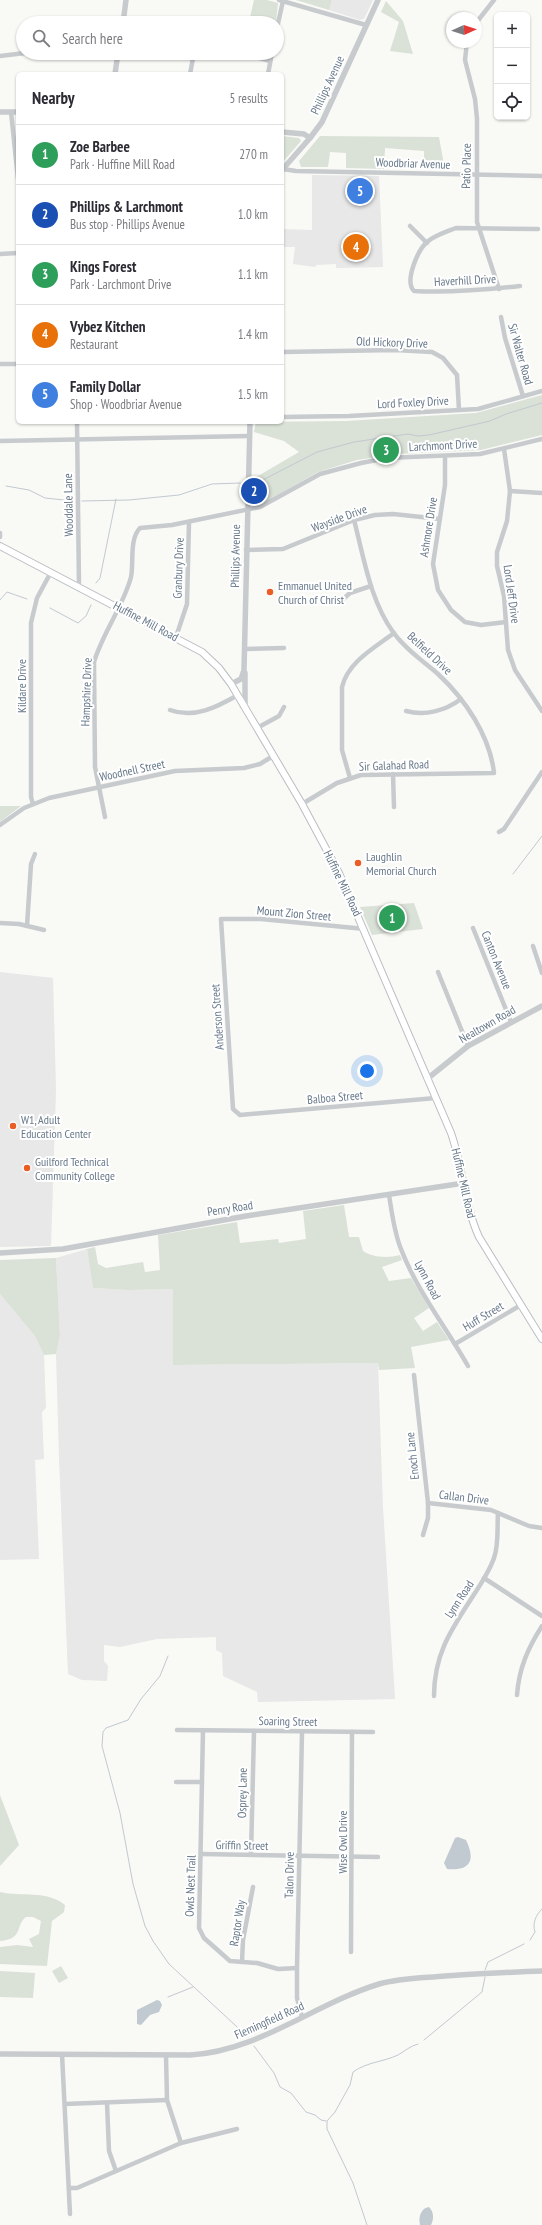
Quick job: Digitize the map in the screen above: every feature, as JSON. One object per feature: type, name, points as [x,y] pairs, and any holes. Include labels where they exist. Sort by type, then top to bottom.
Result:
[{"type":"main road","name":"Huffine Mill Road","points":[[0,546],[118,606],[202,652],[219,668],[231,684],[302,804],[340,874],[452,1133],[460,1157],[471,1218],[479,1238],[542,1339]]},
{"type":"street","points":[[124,16],[126,0]]},
{"type":"street","name":"Phillips Avenue","points":[[284,169],[310,138],[327,111],[378,0]]},
{"type":"street","points":[[482,15],[494,0]]},
{"type":"street","points":[[279,16],[281,1],[366,25]]},
{"type":"street","name":"Patio Place","points":[[466,48],[465,60],[476,113],[475,208],[478,229],[499,288]]},
{"type":"street","points":[[0,56],[16,54]]},
{"type":"street","points":[[115,72],[117,60]]},
{"type":"street","points":[[190,72],[193,60]]},
{"type":"street","points":[[266,60],[270,61],[268,72]]},
{"type":"street","points":[[0,112],[16,112]]},
{"type":"street","points":[[11,112],[16,160]]},
{"type":"street","points":[[284,132],[301,134],[310,138]]},
{"type":"street","name":"Woodbriar Avenue","points":[[284,170],[542,176]]},
{"type":"street","points":[[410,226],[427,242],[456,228],[538,229]]},
{"type":"street","name":"Haverhill Drive","points":[[427,242],[416,258],[413,267],[410,283],[411,289],[414,291],[425,292],[520,286]]},
{"type":"street","points":[[0,254],[16,253]]},
{"type":"street","name":"Sir Walter Road","points":[[502,317],[505,338],[523,396]]},
{"type":"street","name":"Old Hickory Drive","points":[[284,352],[395,350],[432,352],[444,358],[457,375],[459,410]]},
{"type":"street","points":[[0,364],[16,364]]},
{"type":"street","name":"Lord Foxley Drive","points":[[284,417],[349,416],[478,409],[542,391]]},
{"type":"street","name":"Wooddale Lane","points":[[77,424],[79,587]]},
{"type":"street","name":"Phillips Avenue","points":[[245,707],[246,682],[244,670],[244,648],[250,424]]},
{"type":"street","points":[[0,441],[77,441],[249,436]]},
{"type":"street","name":"Larchmont Drive","points":[[140,528],[189,522],[260,507],[300,484],[334,470],[387,458],[480,454],[542,439]]},
{"type":"street","name":"Lord Jeff Drive","points":[[504,449],[510,491],[507,522],[498,552],[497,566],[502,581],[511,660],[542,711]]},
{"type":"street","name":"Ashmore Drive","points":[[445,456],[445,486],[433,564],[438,590],[444,601],[457,616],[465,622],[481,625],[506,622]]},
{"type":"street","points":[[510,491],[542,492]]},
{"type":"street","name":"Wayside Drive","points":[[246,550],[283,550],[354,520],[375,515],[393,514],[440,519]]},
{"type":"street","name":"Belfield Drive","points":[[354,520],[371,586],[380,608],[394,633],[461,699],[490,748],[494,773]]},
{"type":"street","name":"Granbury Drive","points":[[176,637],[187,604],[189,522]]},
{"type":"street","name":"Hampshire Drive","points":[[105,817],[95,767],[94,662],[98,649],[129,583],[133,568],[134,535],[140,528]]},
{"type":"street","name":"Kildare Drive","points":[[33,804],[31,797],[31,623],[37,598],[51,572]]},
{"type":"street","points":[[341,601],[350,593],[371,586]]},
{"type":"street","points":[[350,778],[342,750],[342,687],[344,678],[349,669],[394,633]]},
{"type":"street","points":[[244,648],[284,648]]},
{"type":"street","points":[[231,684],[241,679],[244,670]]},
{"type":"street","points":[[170,710],[178,714],[196,714],[211,709],[238,695]]},
{"type":"street","points":[[406,711],[413,713],[444,710],[461,699]]},
{"type":"street","points":[[258,728],[279,716],[284,707]]},
{"type":"street","name":"Woodnell Street","points":[[0,825],[33,804],[49,798],[174,770],[244,768],[260,764],[273,756]]},
{"type":"street","points":[[499,832],[504,829],[542,772]]},
{"type":"street","name":"Sir Galahad Road","points":[[302,804],[350,778],[361,775],[494,773]]},
{"type":"street","points":[[393,774],[394,807]]},
{"type":"street","points":[[27,926],[30,864],[35,854]]},
{"type":"street","name":"Mount Zion Street","points":[[221,919],[261,919],[365,929]]},
{"type":"street","name":"Anderson Street","points":[[221,919],[232,1098],[233,1109],[236,1113]]},
{"type":"street","points":[[0,923],[27,926],[44,930]]},
{"type":"street","name":"Canton Avenue","points":[[473,928],[511,1022]]},
{"type":"street","points":[[533,946],[542,973]]},
{"type":"street","points":[[438,972],[468,1046]]},
{"type":"street","name":"Nealtown Road","points":[[428,1079],[468,1046],[542,1006]]},
{"type":"street","name":"Balboa Street","points":[[236,1113],[240,1115],[436,1098]]},
{"type":"street","name":"Penry Road","points":[[0,1253],[63,1249],[234,1218],[464,1183]]},
{"type":"street","name":"Lynn Road","points":[[389,1195],[400,1249],[430,1306],[468,1366]]},
{"type":"street","name":"Huff Street","points":[[455,1344],[521,1305]]},
{"type":"street","name":"Enoch Lane","points":[[414,1375],[428,1503],[428,1518],[424,1535]]},
{"type":"street","name":"Callan Drive","points":[[428,1503],[475,1507],[498,1513],[529,1526],[542,1528]]},
{"type":"street","name":"Lynn Road","points":[[434,1696],[436,1669],[441,1649],[452,1628],[484,1578],[494,1557],[498,1513]]},
{"type":"street","points":[[484,1578],[542,1616]]},
{"type":"street","points":[[517,1695],[522,1666],[529,1648],[542,1626]]},
{"type":"street","name":"Soaring Street","points":[[177,1730],[373,1732]]},
{"type":"street","name":"Owls Nest Trail","points":[[203,1730],[200,1932],[225,1958],[230,1961],[257,1962],[278,1968],[297,1968]]},
{"type":"street","name":"Osprey Lane","points":[[250,1855],[254,1731]]},
{"type":"street","name":"Talon Drive","points":[[302,1732],[297,1968],[297,1998],[302,2017]]},
{"type":"street","name":"Wise Owl Drive","points":[[351,1952],[352,1732]]},
{"type":"street","points":[[176,1782],[202,1782]]},
{"type":"street","name":"Griffin Street","points":[[201,1854],[378,1857]]},
{"type":"street","name":"Raptor Way","points":[[242,1962],[243,1940],[253,1887]]},
{"type":"street","name":"Flemingfield Road","points":[[0,2054],[201,2055],[229,2050],[371,1987],[394,1980],[542,1970]]},
{"type":"street","points":[[62,2054],[70,2214]]},
{"type":"street","points":[[166,2055],[167,2100],[172,2120],[181,2143]]},
{"type":"street","points":[[65,2104],[167,2100]]},
{"type":"street","points":[[107,2103],[109,2151],[111,2162],[116,2171]]},
{"type":"street","points":[[69,2188],[77,2188],[181,2143],[237,2128]]},
{"type":"shaded area","points":[[254,0],[267,0],[278,3],[277,16],[250,16]]},
{"type":"shaded area","points":[[296,0],[332,0],[329,10]]},
{"type":"shaded area","points":[[332,0],[373,0],[364,19],[360,20],[329,10]]},
{"type":"shaded area","points":[[386,1],[403,21],[413,54],[390,51],[399,22],[381,12]]},
{"type":"shaded area","points":[[284,136],[299,138],[301,141],[284,161]]},
{"type":"shaded area","points":[[320,136],[439,137],[445,170],[424,169],[424,151],[385,148],[384,169],[346,168],[346,153],[330,152],[328,167],[301,167],[299,161]]},
{"type":"shaded area","points":[[312,175],[379,176],[383,267],[336,268],[336,264],[316,265],[315,267],[293,264],[295,247],[284,247],[284,229],[312,230]]},
{"type":"shaded area","points":[[542,395],[542,435],[481,450],[398,454],[357,460],[318,472],[263,503],[258,505],[253,503],[253,476],[258,476],[299,452],[284,441],[254,432],[256,424],[284,424],[284,422],[346,421],[476,413]]},
{"type":"shaded area","points":[[0,806],[21,806],[0,822]]},
{"type":"shaded area","points":[[414,903],[423,929],[372,935],[360,907]]},
{"type":"shaded area","name":"Guilford Technical Community College","points":[[0,972],[53,978],[56,1090],[51,1246],[0,1247]]},
{"type":"shaded area","points":[[344,1205],[349,1237],[359,1237],[363,1251],[372,1255],[391,1257],[400,1255],[402,1260],[382,1267],[389,1281],[411,1278],[429,1308],[414,1318],[423,1331],[437,1322],[449,1340],[411,1347],[415,1368],[379,1370],[378,1363],[173,1365],[173,1289],[128,1290],[93,1288],[87,1249],[95,1247],[98,1264],[106,1268],[143,1262],[145,1272],[160,1270],[158,1235],[237,1222],[240,1243],[278,1239],[279,1243],[306,1239],[303,1211]]},
{"type":"shaded area","points":[[87,1249],[93,1288],[128,1290],[173,1289],[173,1365],[378,1363],[383,1508],[395,1699],[258,1702],[257,1692],[223,1676],[222,1653],[216,1650],[216,1637],[157,1639],[120,1647],[104,1645],[104,1661],[108,1666],[107,1681],[82,1680],[68,1674],[56,1354],[60,1335],[56,1258]]},
{"type":"shaded area","points":[[56,1258],[60,1335],[56,1354],[44,1355],[35,1336],[0,1294],[0,1260]]},
{"type":"shaded area","points":[[0,1294],[35,1336],[44,1355],[46,1408],[42,1412],[44,1459],[35,1460],[39,1559],[0,1560]]},
{"type":"shaded area","points":[[0,1795],[19,1845],[0,1866]]},
{"type":"shaded area","points":[[458,1837],[466,1840],[469,1847],[469,1863],[461,1868],[447,1869],[444,1863],[455,1838]]},
{"type":"shaded area","points":[[0,1892],[50,1897],[65,1905],[64,1912],[52,1921],[47,1966],[0,1964],[0,1947],[17,1945],[33,1947],[29,1939],[39,1934],[41,1921],[33,1917],[26,1917],[13,1938],[0,1941]]},
{"type":"shaded area","points":[[61,1966],[68,1978],[59,1983],[52,1971]]},
{"type":"shaded area","points":[[0,1971],[35,1973],[33,1998],[0,1997]]},
{"type":"shaded area","points":[[157,2000],[160,2001],[162,2005],[159,2012],[150,2015],[141,2025],[137,2024],[137,2010]]},
{"type":"shaded area","points":[[429,2207],[433,2216],[431,2225],[420,2225],[419,2219],[422,2211]]},
{"type":"waterway","points":[[257,483],[317,452],[354,442],[408,434],[418,436],[429,435],[490,421],[506,414],[542,403]]},
{"type":"waterway","points":[[82,501],[129,500],[179,495],[212,484],[240,483]]},
{"type":"waterway","points":[[6,486],[29,490],[45,498],[73,501]]},
{"type":"waterway","points":[[96,583],[100,578],[116,499]]},
{"type":"waterway","points":[[0,600],[7,592],[27,599]]},
{"type":"waterway","points":[[50,608],[78,623],[86,616],[91,605]]},
{"type":"waterway","points":[[513,874],[542,836]]},
{"type":"waterway","points":[[168,1656],[160,1676],[141,1699],[128,1720],[106,1728],[103,1732],[102,1746],[120,1813],[133,1884],[145,1926],[153,1941],[169,1964],[248,2037]]},
{"type":"waterway","points":[[530,1940],[535,1932],[535,1919],[542,1909]]},
{"type":"waterway","points":[[485,1970],[488,1962],[524,1944]]},
{"type":"waterway","points":[[424,2040],[482,1992],[485,1977]]},
{"type":"waterway","points":[[168,1997],[193,1987]]},
{"type":"waterway","points":[[367,2225],[353,2183],[327,2129],[327,2121],[335,2112],[350,2085],[353,2072],[369,2064],[398,2055],[410,2047],[418,2044]]},
{"type":"waterway","points":[[254,2046],[274,2073],[280,2087],[291,2093],[306,2112],[326,2121]]},
{"type":"place","name":"Family Dollar","points":[[360,191]]},
{"type":"place","name":"Vybez Kitchen","points":[[356,247]]},
{"type":"place","name":"Kings Forest","points":[[386,450]]},
{"type":"place","name":"Phillips & Larchmont","points":[[254,491]]},
{"type":"place","name":"Emmanuel United Church of Christ","points":[[270,592]]},
{"type":"place","name":"Laughlin Memorial Church","points":[[358,863]]},
{"type":"place","name":"Zoe Barbee","points":[[392,918]]},
{"type":"place","name":"W1, Adult Education Center","points":[[13,1126]]},
{"type":"place","name":"Guilford Technical Community College","points":[[27,1168]]}]
